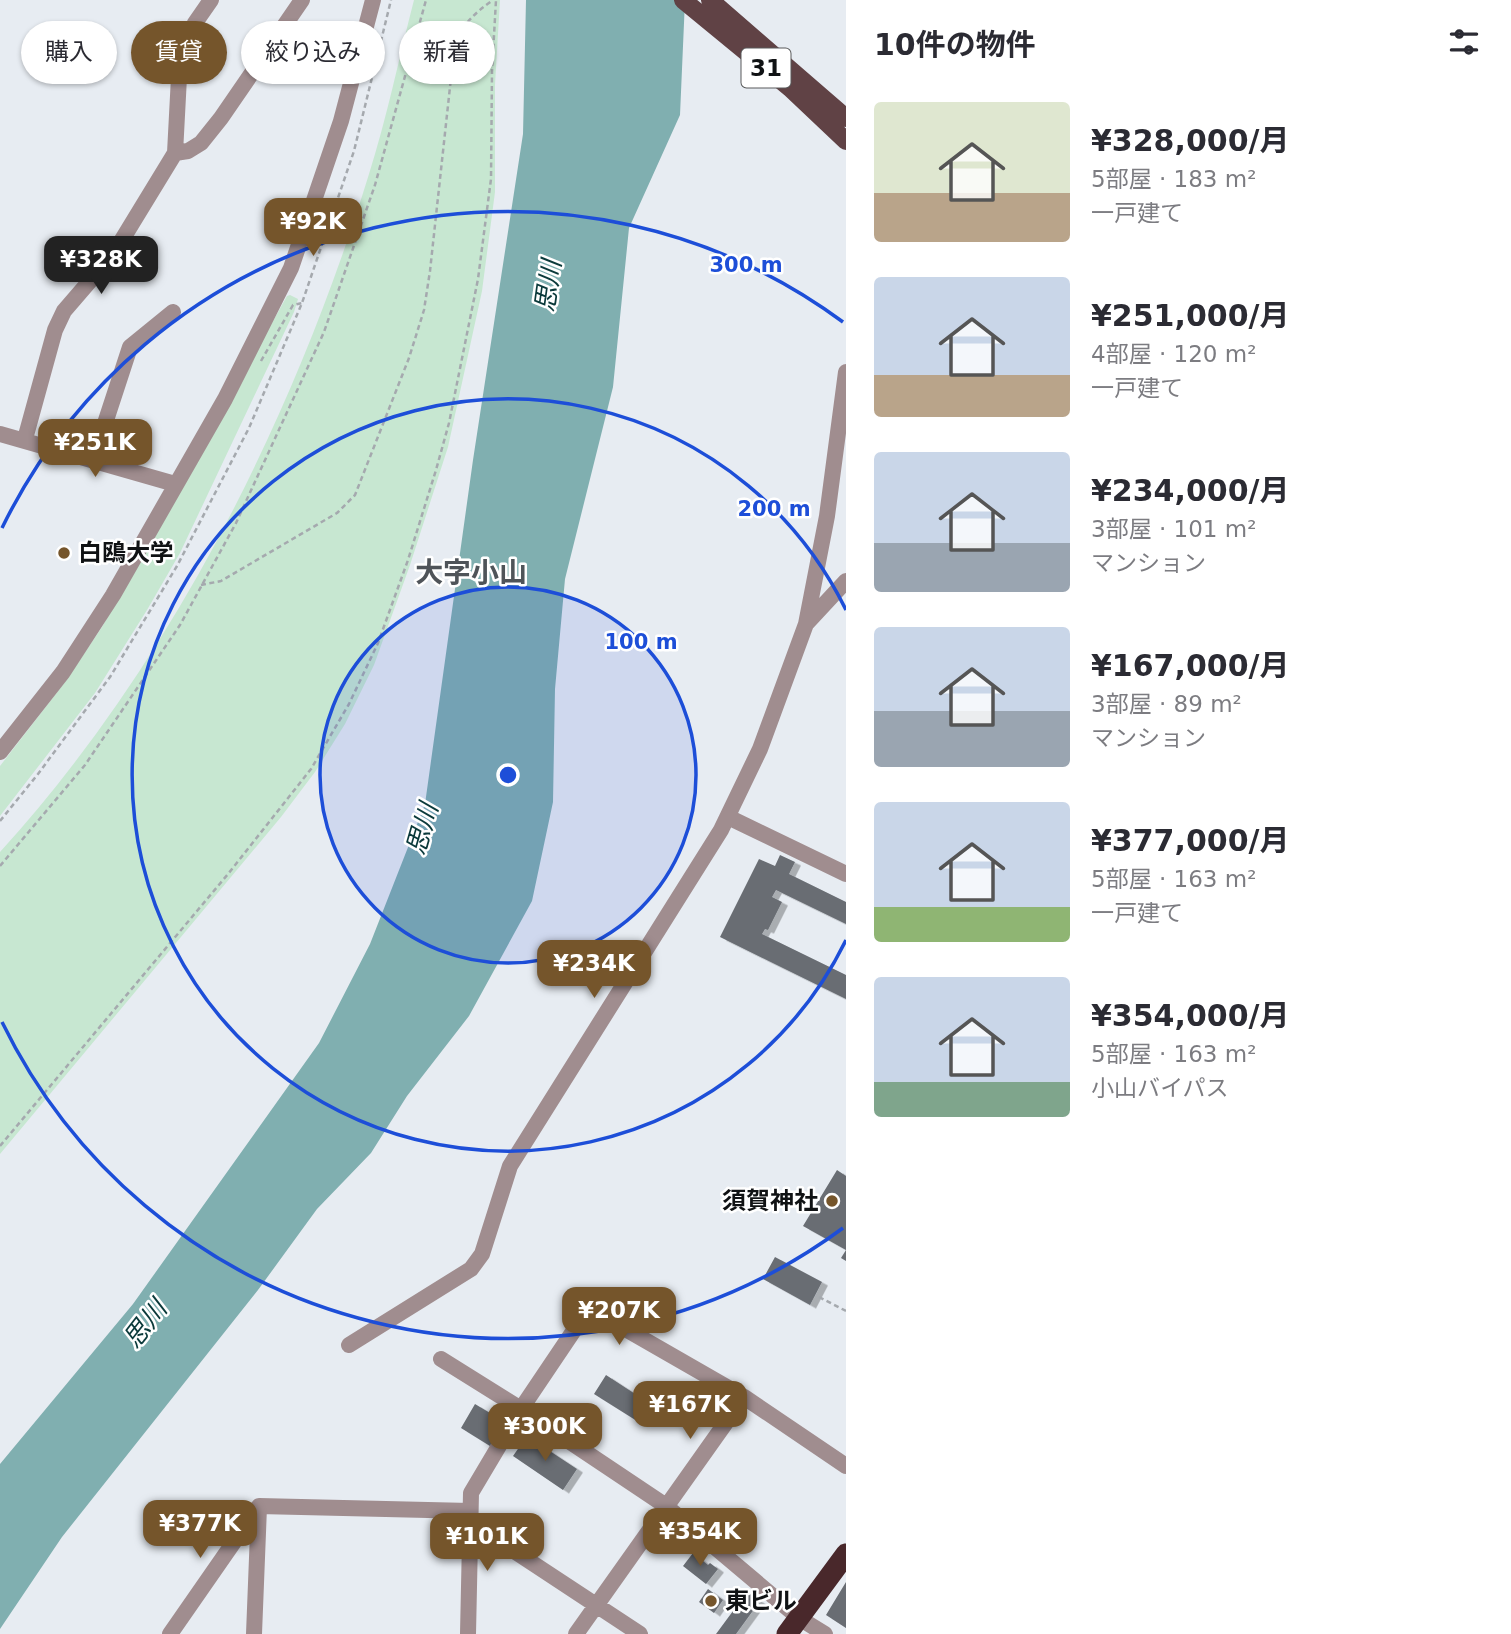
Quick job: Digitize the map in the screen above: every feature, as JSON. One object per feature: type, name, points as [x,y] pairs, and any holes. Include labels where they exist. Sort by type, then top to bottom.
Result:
[{"type":"highway","points":[[793,1626],[846,1554]]},
{"type":"main road","name":"31","points":[[683,0],[790,89],[846,141]]},
{"type":"main road","name":"31","points":[[710,0],[846,118]]},
{"type":"street","points":[[25,439],[55,330],[64,311],[114,253],[175,153],[180,58],[195,23],[211,0]]},
{"type":"street","points":[[175,153],[188,151],[201,143],[302,0]]},
{"type":"street","points":[[0,752],[63,673],[89,634],[225,399],[291,268],[341,121],[373,0]]},
{"type":"street","points":[[93,460],[130,347],[173,312]]},
{"type":"street","points":[[349,1345],[471,1269],[482,1254],[510,1166],[728,817],[760,749],[806,624],[827,516],[846,372]]},
{"type":"street","points":[[0,434],[175,484]]},
{"type":"street","points":[[806,624],[846,581]]},
{"type":"street","points":[[728,817],[846,874]]},
{"type":"street","points":[[468,1634],[471,1493],[521,1409],[589,1308],[744,1397],[846,1466]]},
{"type":"street","points":[[441,1359],[666,1506],[793,1626],[825,1634]]},
{"type":"street","points":[[576,1634],[744,1397]]},
{"type":"street","points":[[259,1506],[470,1516],[640,1634]]},
{"type":"street","points":[[170,1634],[259,1506]]},
{"type":"street","points":[[254,1634],[259,1506]]},
{"type":"path","points":[[0,821],[110,677],[177,566],[249,428],[302,303],[354,150],[391,0]]},
{"type":"path","points":[[0,866],[85,765],[180,625],[241,512],[324,332],[375,185],[426,0]]},
{"type":"path","points":[[201,585],[221,581],[337,513],[355,495],[409,358],[424,310],[455,41],[475,12],[494,0]]},
{"type":"path","points":[[0,1146],[228,874],[311,769],[349,704],[378,643],[408,560],[449,423],[478,279],[491,179],[494,0]]},
{"type":"path","points":[[818,1297],[846,1311]]},
{"type":"green space","points":[[414,0],[500,0],[495,85],[495,192],[482,291],[448,447],[374,665],[345,724],[315,772],[281,817],[0,1154],[0,852],[62,779],[120,700],[173,618],[221,533],[265,445],[304,356],[339,265],[375,153],[399,61],[399,84],[495,84],[495,21],[409,21]]},
{"type":"green space","points":[[287,296],[298,299],[294,312],[180,553],[95,693],[0,816],[0,766],[65,682],[102,627]]},
{"type":"water","name":"思川","points":[[526,0],[685,0],[680,115],[629,228],[613,387],[565,579],[555,689],[553,802],[532,901],[469,1016],[407,1096],[371,1153],[317,1209],[258,1290],[62,1537],[0,1629],[0,1464],[133,1304],[319,1043],[370,944],[425,804],[473,460],[523,134]]},
{"type":"building","points":[[780,855],[795,862],[789,874],[846,902],[846,924],[776,890],[772,897],[782,902],[768,930],[765,929],[762,934],[846,975],[846,999],[720,937],[759,859],[775,866]]},
{"type":"building","name":"須賀神社","points":[[837,1170],[846,1176],[846,1250],[803,1226]]},
{"type":"building","points":[[775,1257],[822,1282],[810,1305],[763,1279]]},
{"type":"building","points":[[606,1375],[649,1403],[637,1421],[594,1394]]},
{"type":"building","points":[[475,1404],[505,1422],[490,1446],[461,1428]]},
{"type":"building","points":[[527,1436],[577,1469],[563,1490],[513,1456]]},
{"type":"building","points":[[693,1553],[718,1569],[706,1584],[683,1566]]},
{"type":"building","points":[[846,1582],[846,1628],[826,1615]]},
{"type":"building","name":"東ビル","points":[[708,1589],[723,1600],[714,1613],[699,1602]]},
{"type":"building","points":[[747,1592],[760,1601],[736,1634],[716,1634]]},
{"type":"place","name":"白鴎大学","points":[[64,553]]},
{"type":"place","name":"須賀神社","points":[[832,1201]]},
{"type":"place","name":"東ビル","points":[[711,1601]]},
{"type":"district","name":"大字小山","points":[[471,572]]}]
